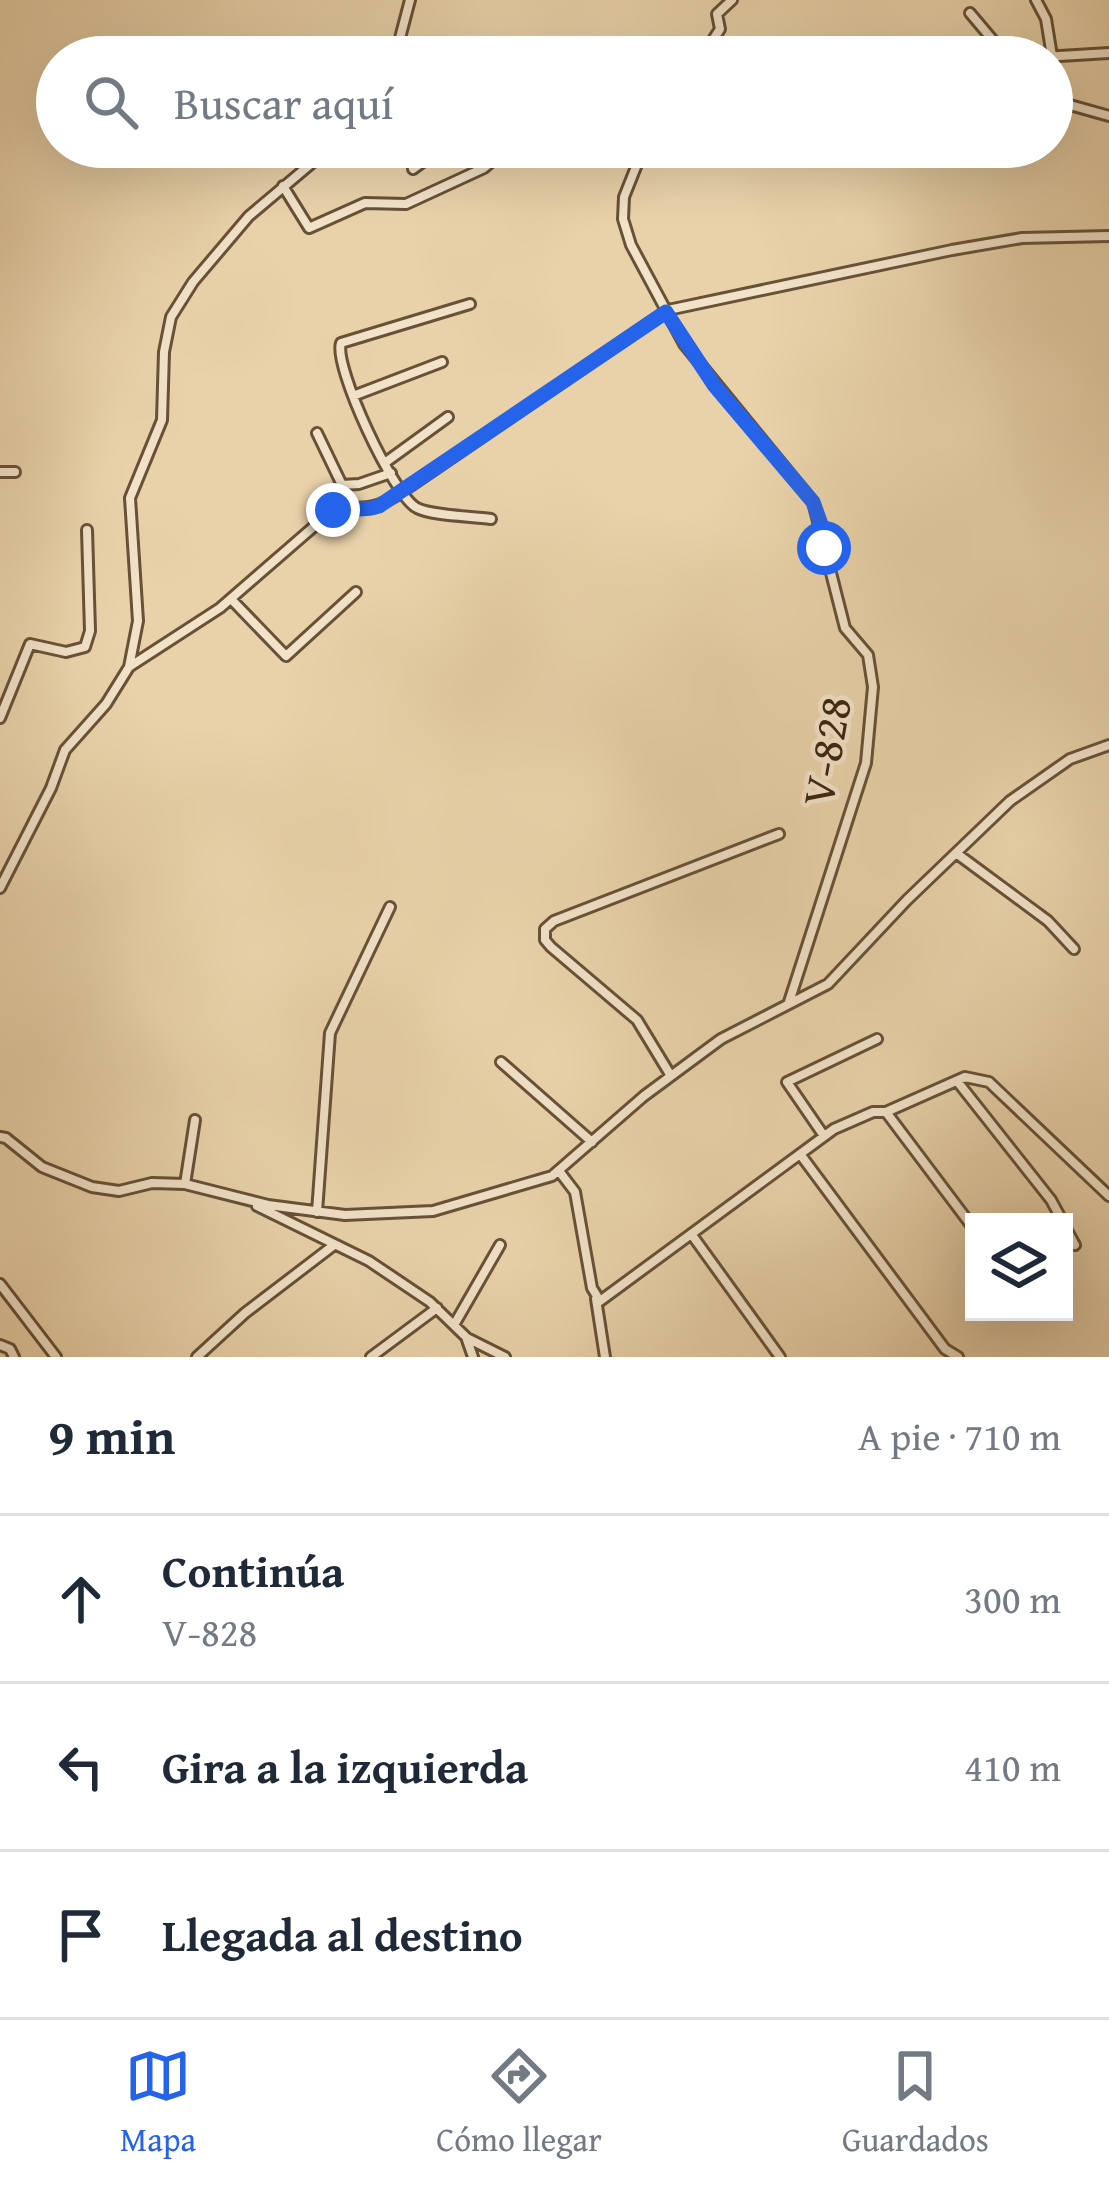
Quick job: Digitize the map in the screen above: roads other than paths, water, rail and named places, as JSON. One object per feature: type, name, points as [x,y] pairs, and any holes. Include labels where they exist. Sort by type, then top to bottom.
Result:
[{"type":"street","points":[[401,36],[410,0]]},
{"type":"street","points":[[716,36],[720,29],[717,14],[732,0]]},
{"type":"street","points":[[1036,0],[1046,19],[1047,36]]},
{"type":"street","points":[[970,13],[989,36]]},
{"type":"street","points":[[1073,55],[1109,52]]},
{"type":"street","points":[[1073,106],[1109,116]]},
{"type":"street","points":[[0,888],[65,750],[106,704],[129,667],[138,621],[130,498],[162,420],[164,352],[171,317],[235,232],[306,168]]},
{"type":"street","points":[[283,186],[309,228],[364,203],[406,204],[484,168]]},
{"type":"street","name":"V-828","points":[[636,168],[624,197],[623,219],[631,245],[666,312],[714,385],[813,502],[845,628],[868,655],[873,687],[866,764],[788,1003]]},
{"type":"street","points":[[129,667],[231,599],[333,510],[364,512],[400,493],[666,312],[952,250],[1022,238],[1109,236]]},
{"type":"street","points":[[470,304],[341,343],[341,363],[400,493],[416,508],[491,519]]},
{"type":"street","points":[[353,396],[442,362]]},
{"type":"street","points":[[386,462],[448,417]]},
{"type":"street","points":[[317,433],[342,485],[392,473]]},
{"type":"street","points":[[0,472],[15,472]]},
{"type":"street","points":[[0,718],[30,644],[66,652],[85,647],[90,631],[86,530]]},
{"type":"street","points":[[231,599],[286,656],[356,592]]},
{"type":"street","points":[[0,1137],[41,1167],[92,1187],[119,1191],[152,1183],[185,1184],[345,1215],[433,1211],[559,1171],[721,1040],[828,984],[1010,801],[1070,759],[1109,745]]},
{"type":"street","points":[[671,1076],[637,1021],[551,946],[545,940],[545,929],[554,921],[779,834]]},
{"type":"street","points":[[956,853],[1048,921],[1074,949]]},
{"type":"street","points":[[317,1212],[329,1033],[390,907]]},
{"type":"street","points":[[824,1136],[787,1082],[877,1040]]},
{"type":"street","points":[[501,1062],[592,1142]]},
{"type":"street","points":[[596,1298],[612,1295],[824,1136],[965,1077],[989,1082],[1109,1196]]},
{"type":"street","points":[[956,1081],[1058,1213]]},
{"type":"street","points":[[886,1112],[965,1217]]},
{"type":"street","points":[[185,1184],[195,1120]]},
{"type":"street","points":[[800,1154],[945,1349],[958,1357]]},
{"type":"street","points":[[559,1171],[575,1192],[605,1357]]},
{"type":"street","points":[[246,1199],[369,1261],[437,1308],[467,1338],[505,1357]]},
{"type":"street","points":[[692,1235],[780,1357]]},
{"type":"street","points":[[1073,1241],[1075,1245]]},
{"type":"street","points":[[197,1357],[245,1313],[334,1245]]},
{"type":"street","points":[[454,1325],[500,1245]]},
{"type":"street","points":[[0,1284],[53,1356]]},
{"type":"street","points":[[371,1357],[437,1308]]},
{"type":"street","points":[[467,1338],[473,1357]]},
{"type":"street","points":[[0,1345],[14,1357]]}]
